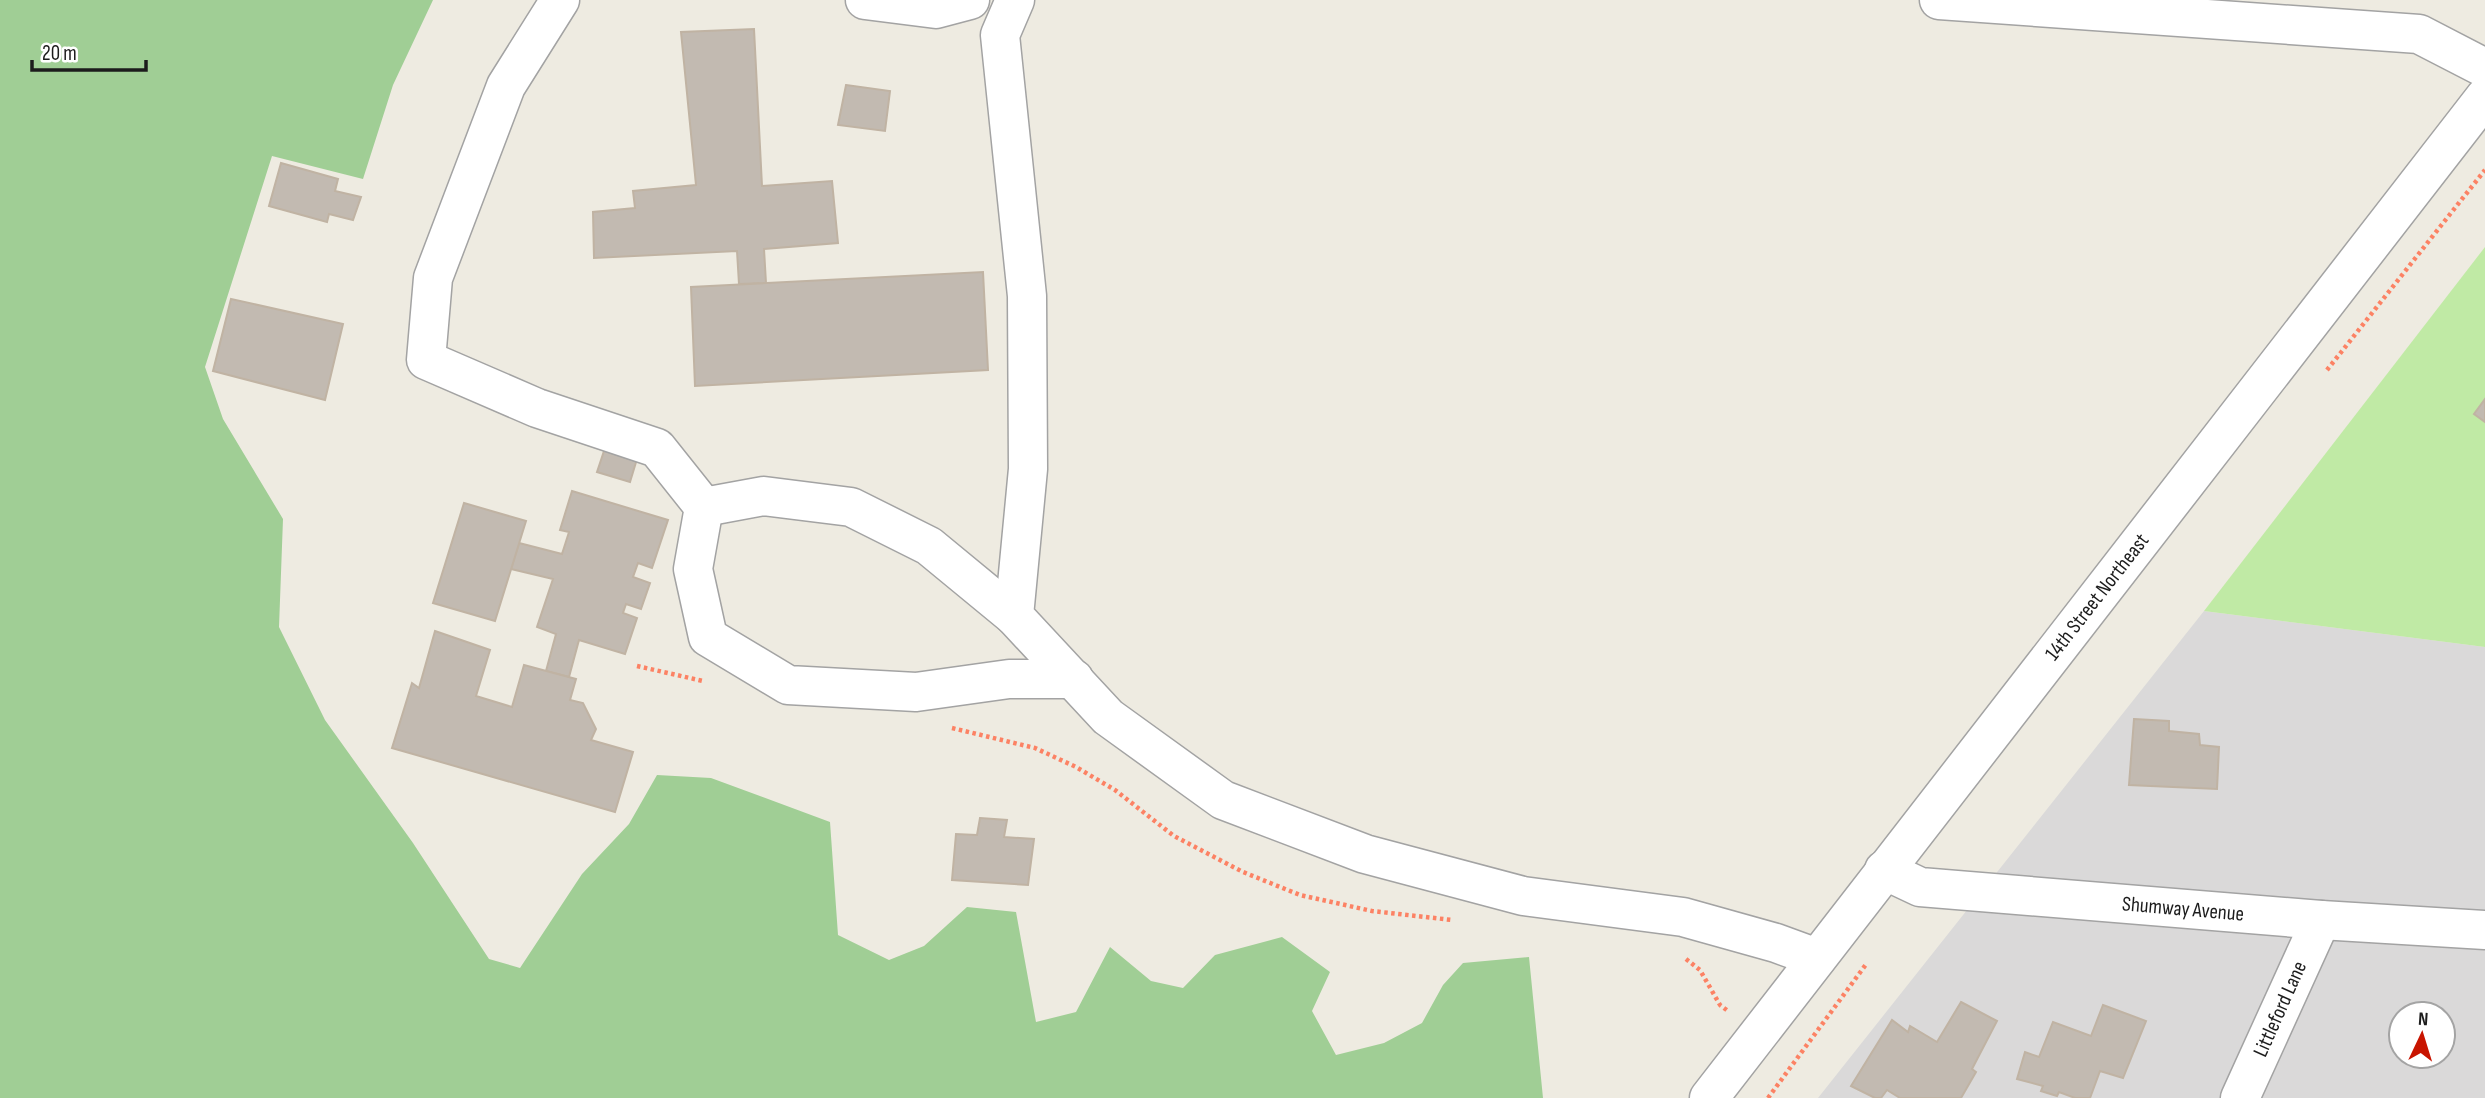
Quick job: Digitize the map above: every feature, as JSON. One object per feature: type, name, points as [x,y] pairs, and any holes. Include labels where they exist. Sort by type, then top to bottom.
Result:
[{"type":"street","points":[[560,0],[506,86],[433,278],[426,360],[537,408],[657,448],[704,506],[693,569],[708,637],[788,685],[916,692],[1009,679],[1073,679]]},
{"type":"street","points":[[864,0],[936,9],[971,0]]},
{"type":"street","points":[[1014,616],[1028,469],[1027,296],[1000,35],[1015,0]]},
{"type":"street","points":[[1939,0],[2419,34],[2485,68]]},
{"type":"street","name":"14th Street Northeast","points":[[1709,1098],[2485,97]]},
{"type":"street","points":[[704,506],[764,496],[851,507],[929,546],[1014,616],[1108,717],[1223,800],[1365,854],[1522,896],[1683,917],[1776,943],[1817,958]]},
{"type":"street","name":"Shumway Avenue","points":[[1884,870],[1920,887],[2321,920],[2485,930]]},
{"type":"street","name":"Littleford Lane","points":[[2240,1098],[2321,920]]},
{"type":"path","points":[[1768,1098],[1867,962]]},
{"type":"shaded area","points":[[2204,611],[2485,647],[2485,1098],[1818,1098]]},
{"type":"green space","points":[[0,0],[433,0],[393,85],[363,179],[272,156],[205,367],[223,419],[283,519],[279,627],[325,720],[413,843],[489,959],[520,968],[582,874],[629,824],[657,775],[711,778],[830,822],[838,935],[889,960],[924,946],[967,907],[1016,912],[1036,1022],[1076,1012],[1110,947],[1151,981],[1183,988],[1215,955],[1282,937],[1330,972],[1312,1011],[1336,1055],[1384,1043],[1422,1023],[1443,985],[1463,963],[1529,957],[1543,1098],[0,1098]]},
{"type":"green space","points":[[2485,247],[2485,647],[2204,611]]},
{"type":"building","points":[[754,29],[762,186],[832,181],[838,243],[764,249],[766,283],[739,284],[737,251],[594,258],[593,212],[635,208],[633,191],[696,185],[681,32]]},
{"type":"building","points":[[846,85],[890,91],[885,131],[838,125]]},
{"type":"building","points":[[281,163],[338,179],[335,191],[361,197],[353,220],[329,214],[327,222],[269,206]]},
{"type":"building","points":[[983,272],[988,370],[695,386],[691,287]]},
{"type":"building","points":[[231,299],[343,324],[325,400],[213,371]]},
{"type":"building","points":[[2485,399],[2485,422],[2474,414]]},
{"type":"building","points":[[605,448],[637,459],[630,482],[597,472]]},
{"type":"building","points":[[572,491],[668,520],[652,568],[638,563],[633,577],[650,583],[641,609],[626,604],[623,613],[637,618],[625,654],[579,640],[569,677],[546,671],[556,634],[537,627],[553,579],[511,569],[519,543],[562,554],[569,532],[560,530]]},
{"type":"building","points":[[464,503],[526,521],[495,621],[433,603]]},
{"type":"building","points":[[435,631],[490,650],[476,696],[512,707],[524,665],[576,679],[570,700],[583,703],[596,729],[591,740],[633,752],[615,812],[392,748],[412,683],[419,688]]},
{"type":"building","points":[[2134,719],[2169,721],[2169,731],[2199,734],[2200,745],[2219,747],[2217,789],[2129,785]]},
{"type":"building","points":[[980,818],[1007,820],[1004,837],[1034,839],[1028,885],[952,880],[956,834],[977,835]]},
{"type":"building","points":[[1961,1002],[1997,1021],[1972,1069],[1976,1072],[1961,1098],[1900,1098],[1887,1090],[1881,1098],[1875,1098],[1851,1086],[1892,1020],[1908,1032],[1910,1026],[1937,1042]]},
{"type":"building","points":[[2103,1005],[2146,1021],[2123,1078],[2100,1071],[2090,1098],[2075,1098],[2059,1092],[2057,1096],[2041,1091],[2043,1086],[2017,1079],[2025,1052],[2039,1057],[2053,1022],[2091,1036]]}]
